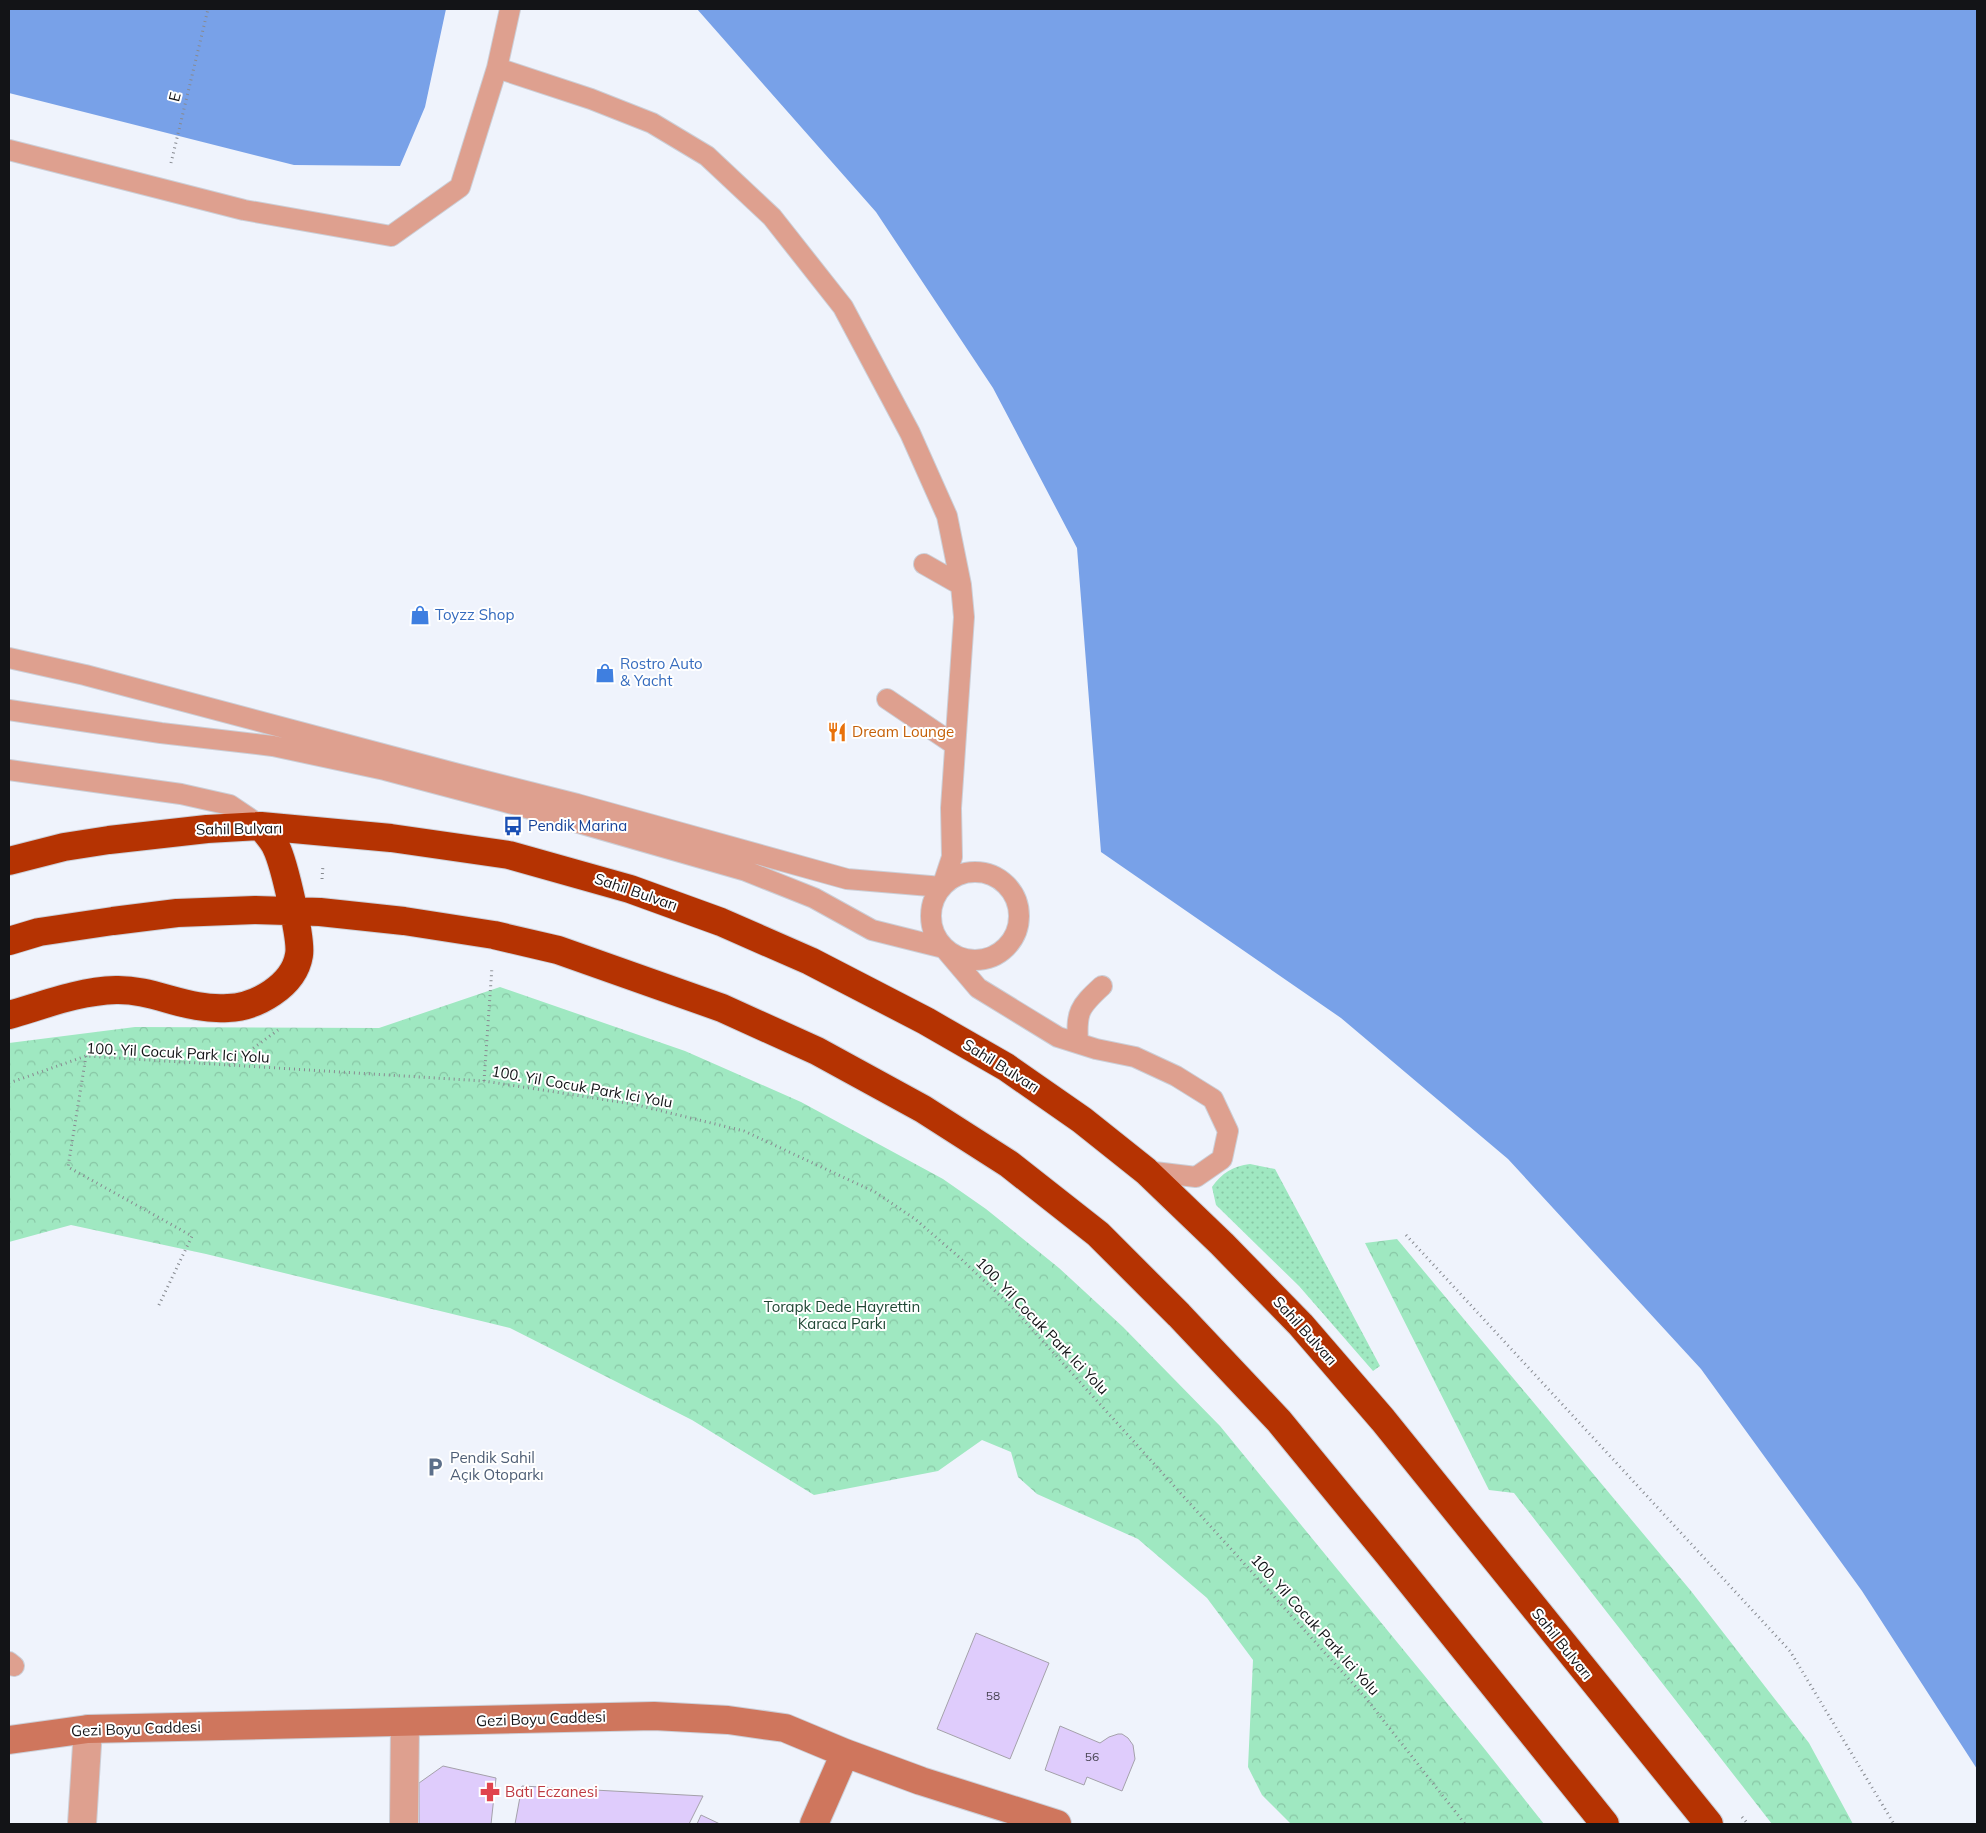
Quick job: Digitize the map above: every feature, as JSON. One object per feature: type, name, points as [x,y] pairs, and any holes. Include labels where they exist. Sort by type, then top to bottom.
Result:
[{"type":"highway","name":"Sahil Bulvarı","points":[[9,861],[64,847],[109,840],[207,829],[261,826],[391,838],[509,855],[630,889],[721,922],[810,961],[926,1021],[1006,1067],[1082,1120],[1146,1171],[1222,1244],[1301,1325],[1382,1420],[1709,1824]]},
{"type":"highway","points":[[9,1015],[102,990],[142,993],[181,1004],[208,1009],[230,1008],[257,1002],[276,990],[289,975],[299,954],[283,866],[276,846],[261,826]]},
{"type":"highway","points":[[9,941],[39,932],[177,913],[255,910],[292,910],[404,921],[494,935],[558,950],[722,1008],[817,1051],[923,1109],[1009,1164],[1098,1234],[1179,1315],[1279,1421],[1605,1824]]},
{"type":"street","name":"Gezi Boyu Caddesi","points":[[9,1740],[88,1729],[654,1716],[728,1720],[785,1728],[845,1753],[921,1780],[1057,1824]]},
{"type":"street","points":[[404,1722],[404,1824]]},
{"type":"street","points":[[82,1824],[88,1729]]},
{"type":"street","points":[[814,1824],[845,1753]]},
{"type":"lane","points":[[9,150],[244,210],[391,236],[460,187],[497,68],[510,9]]},
{"type":"lane","points":[[497,68],[592,99],[652,123],[707,156],[772,217],[843,307],[910,432],[947,516],[961,585],[964,618],[951,808],[952,856],[942,887],[934,900],[930,917],[934,932],[944,948],[978,988],[1058,1037],[1135,1057],[1176,1076],[1213,1099],[1228,1131],[1222,1159],[1196,1177],[1146,1171]]},
{"type":"lane","points":[[924,564],[961,585]]},
{"type":"lane","points":[[9,658],[85,675],[578,804],[847,879],[942,887],[960,875],[974,872],[990,874],[1003,882],[1011,890],[1019,914],[1017,929],[1010,943],[994,956],[980,960],[965,959],[944,948],[872,930],[814,898],[746,871],[502,801],[385,770],[273,746],[161,733],[9,710]]},
{"type":"lane","points":[[887,699],[955,745]]},
{"type":"lane","points":[[9,770],[181,794],[230,805],[261,826]]},
{"type":"lane","points":[[1078,1043],[1077,1025],[1080,1010],[1087,1000],[1102,986]]},
{"type":"path","name":"E","points":[[165,190],[208,9]]},
{"type":"path","points":[[484,1081],[494,935]]},
{"type":"path","points":[[86,1056],[68,1167],[192,1236],[158,1307]]},
{"type":"path","name":"100. Yil Cocuk Park Ici Yolu","points":[[9,1083],[86,1056],[484,1081],[633,1104],[744,1131],[875,1192],[915,1219],[1012,1307],[1366,1697],[1465,1824]]},
{"type":"path","points":[[1406,1235],[1790,1651],[1894,1824]]},
{"type":"green space","name":"Torapk Dede Hayrettin Karaca Parkı","points":[[500,987],[685,1051],[801,1102],[943,1179],[986,1209],[1059,1268],[1123,1327],[1220,1426],[1544,1824],[1291,1824],[1262,1795],[1248,1767],[1253,1660],[1207,1598],[1138,1539],[1037,1494],[1018,1477],[1011,1452],[982,1440],[938,1471],[814,1495],[692,1420],[510,1328],[206,1254],[71,1225],[9,1242],[9,1043],[135,1027],[379,1028]]},
{"type":"green space","points":[[1250,1164],[1275,1169],[1380,1366],[1373,1371],[1299,1286],[1216,1205],[1212,1187],[1216,1182],[1233,1168]]},
{"type":"green space","points":[[1397,1239],[1691,1591],[1809,1743],[1853,1824],[1772,1824],[1514,1493],[1489,1490],[1365,1243]]},
{"type":"water","points":[[9,9],[446,9],[425,107],[400,166],[294,165],[9,93]]},
{"type":"water","points":[[697,9],[1977,9],[1977,1769],[1862,1591],[1701,1369],[1508,1159],[1341,1018],[1101,852],[1077,548],[993,388],[876,212]]},
{"type":"building","points":[[976,1633],[1049,1663],[1010,1759],[937,1729]]},
{"type":"building","points":[[1060,1726],[1100,1743],[1118,1734],[1128,1738],[1133,1745],[1135,1759],[1122,1791],[1087,1777],[1084,1785],[1045,1770]]},
{"type":"building","points":[[443,1766],[496,1778],[491,1824],[419,1824],[419,1783]]},
{"type":"building","points":[[522,1786],[703,1796],[689,1824],[515,1824]]},
{"type":"building","points":[[701,1815],[720,1824],[697,1824]]},
{"type":"place","name":"Toyzz Shop","points":[[420,615]]},
{"type":"place","name":"Rostro Auto & Yacht","points":[[605,673]]},
{"type":"place","name":"Dream Lounge","points":[[837,732]]},
{"type":"place","name":"Pendik Marina","points":[[513,826]]},
{"type":"place","name":"Pendik Sahil Açık Otoparkı","points":[[435,1467]]},
{"type":"place","name":"Batı Eczanesi","points":[[490,1792]]}]
